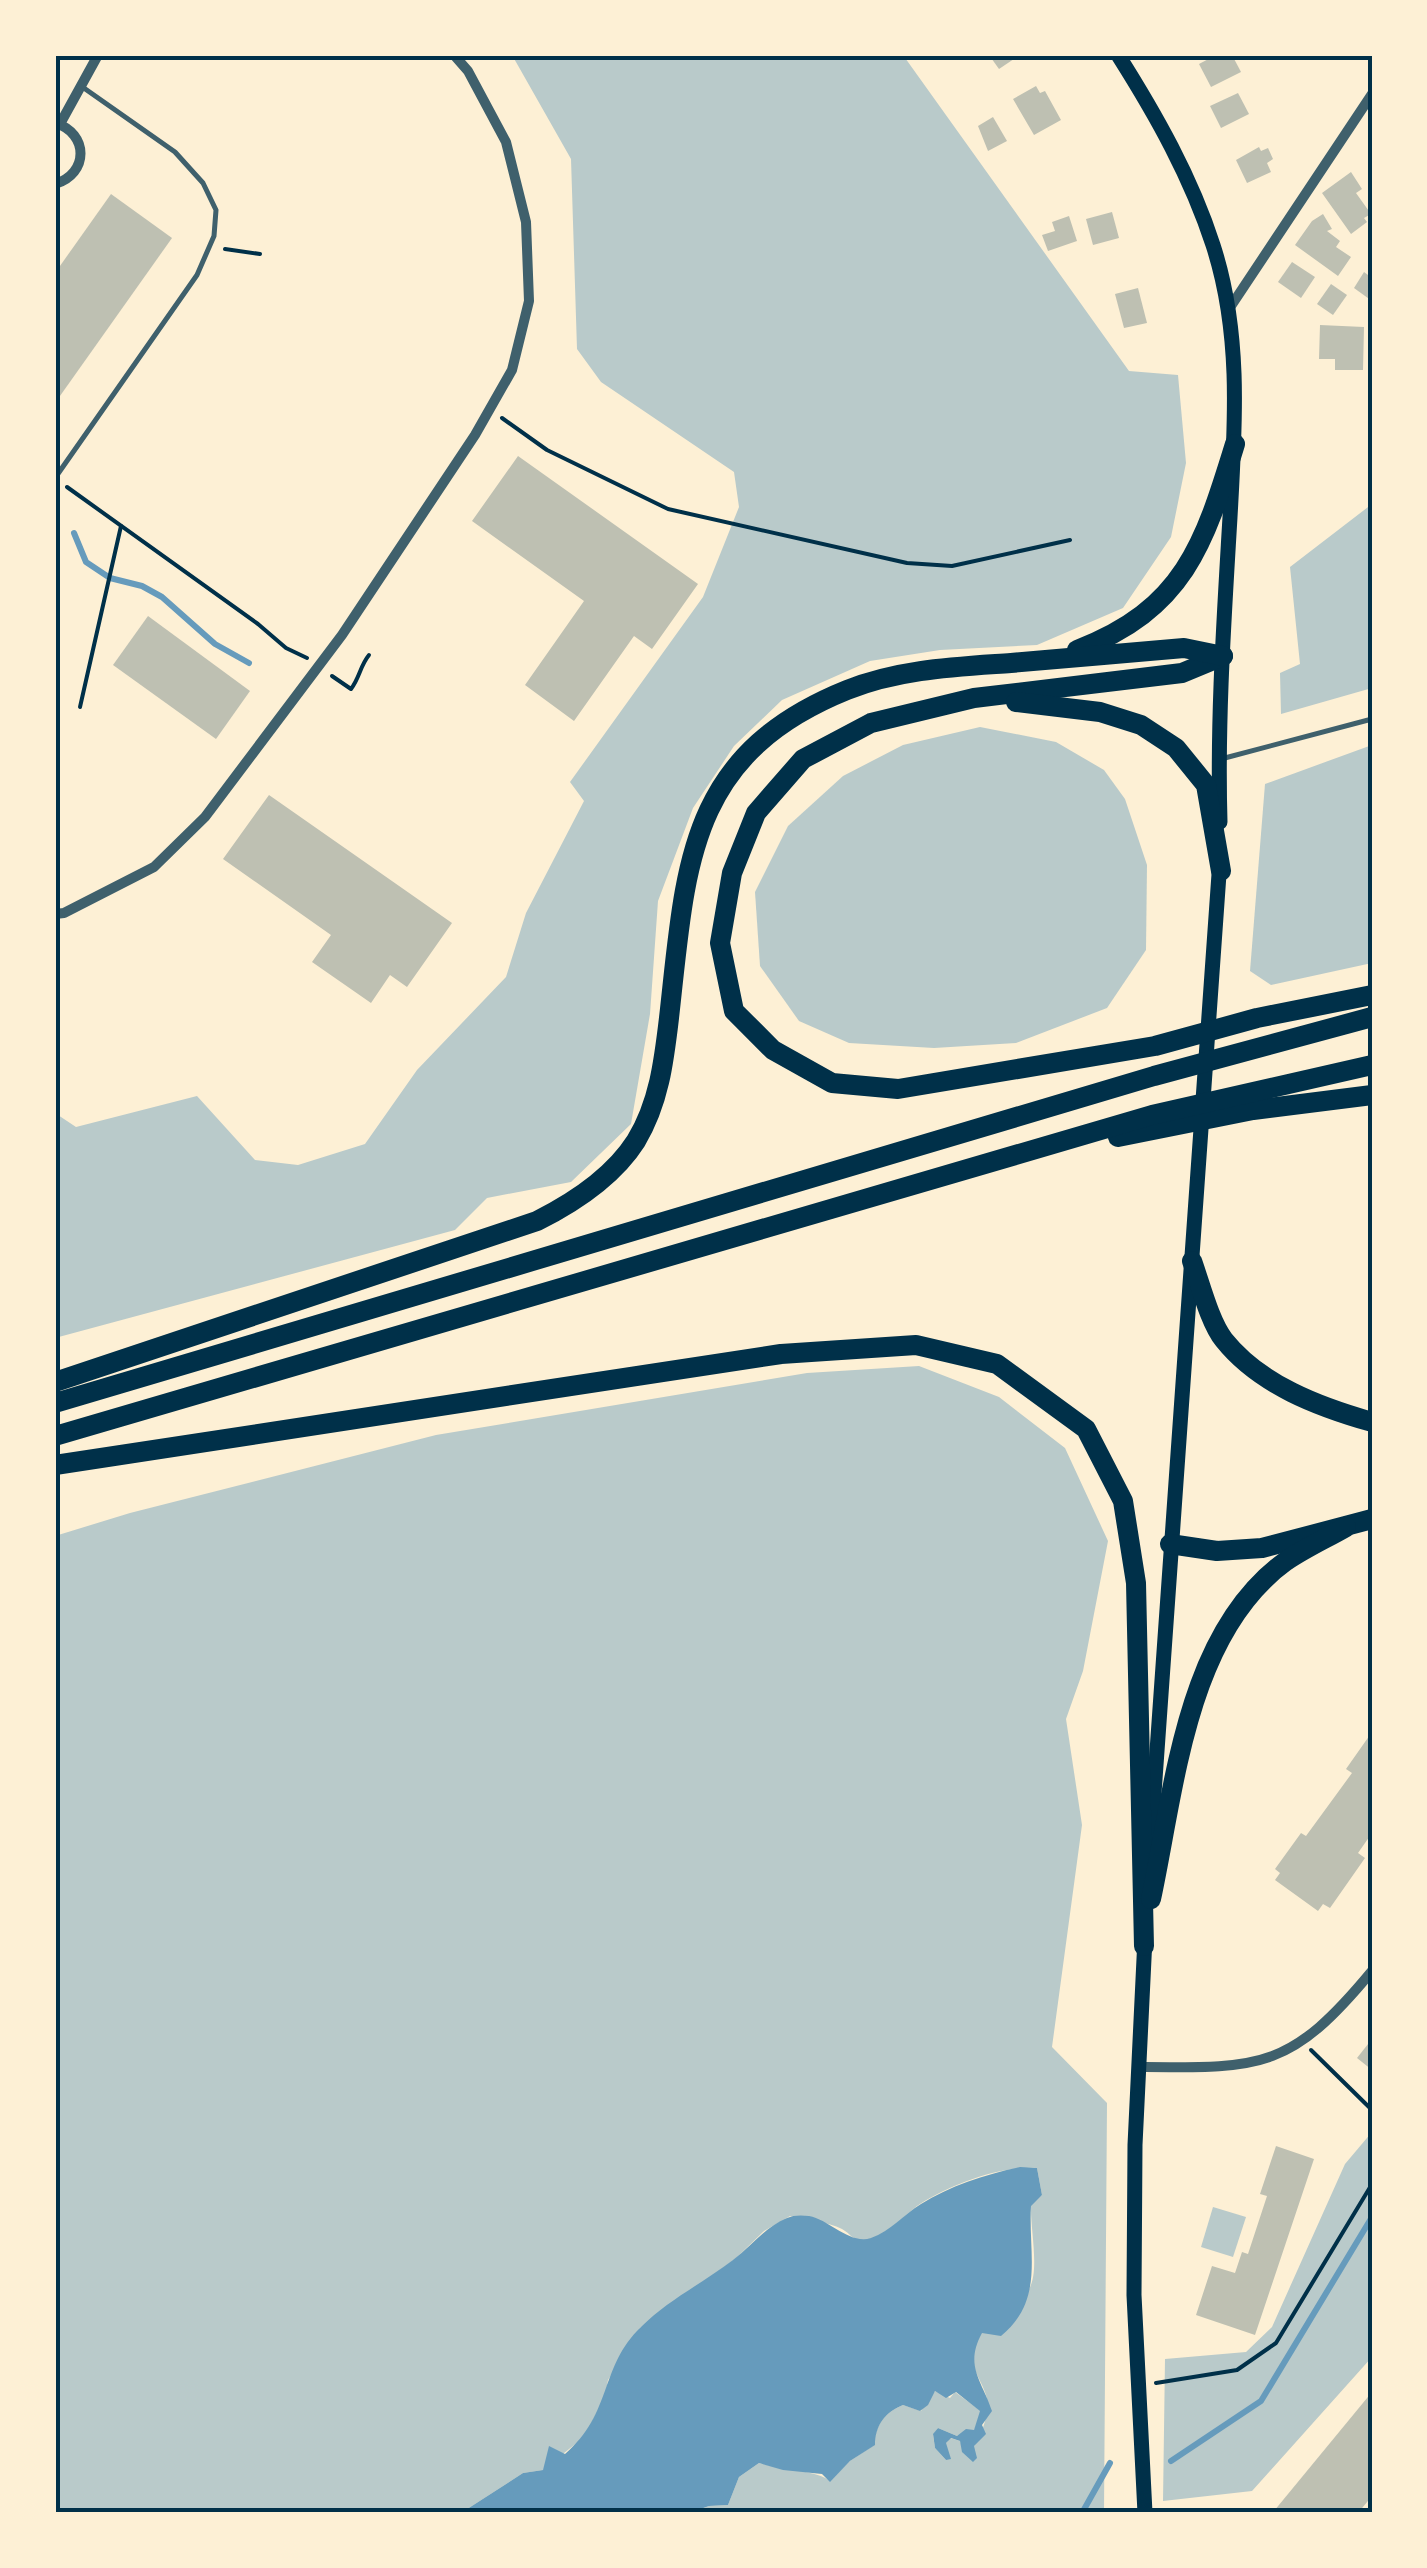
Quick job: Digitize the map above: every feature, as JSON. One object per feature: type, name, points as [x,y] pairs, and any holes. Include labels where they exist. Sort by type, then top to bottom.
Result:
[{"type":"highway","points":[[1052,660],[1114,636],[1151,608],[1177,580],[1201,545],[1236,444]]},
{"type":"highway","points":[[55,1382],[537,1221],[584,1194],[627,1154],[657,1093],[688,865],[706,816],[735,769],[779,726],[801,712],[849,689],[917,671],[1184,648],[1223,656]]},
{"type":"highway","points":[[1223,656],[1182,673],[974,698],[870,723],[803,758],[756,813],[732,873],[720,943],[734,1011],[772,1050],[832,1083],[898,1089],[1155,1046],[1257,1018],[1372,995]]},
{"type":"highway","points":[[974,698],[1100,712],[1141,726],[1176,748],[1206,785],[1221,872]]},
{"type":"highway","points":[[55,1404],[1154,1076],[1372,1017]]},
{"type":"highway","points":[[55,1436],[1012,1157],[1254,1101],[1372,1065]]},
{"type":"highway","points":[[1254,1101],[1372,1095]]},
{"type":"highway","points":[[1192,1261],[1222,1339],[1269,1381],[1334,1411],[1372,1422]]},
{"type":"highway","points":[[55,1465],[782,1354],[916,1345],[998,1364],[1086,1429],[1123,1501],[1136,1584],[1145,1936]]},
{"type":"highway","points":[[1170,1544],[1217,1552],[1262,1548],[1372,1519]]},
{"type":"highway","points":[[1145,1936],[1190,1711],[1212,1650],[1246,1599],[1286,1561],[1346,1527]]},
{"type":"main road","points":[[1118,55],[1160,123],[1214,246],[1233,338],[1236,444],[1218,760],[1221,872],[1170,1544],[1138,2067],[1134,2296],[1145,2513]]},
{"type":"street","points":[[55,184],[72,176],[82,157],[77,137],[58,123],[98,55]]},
{"type":"street","points":[[55,914],[154,867],[205,817],[342,635],[490,410],[512,370],[529,300],[526,222],[506,142],[468,71],[454,55]]},
{"type":"street","points":[[1229,310],[1372,94]]},
{"type":"street","points":[[1138,2067],[1237,2066],[1271,2057],[1303,2041],[1331,2019],[1372,1971]]},
{"type":"lane","points":[[55,478],[197,275],[214,236],[216,210],[204,183],[175,152],[81,86]]},
{"type":"lane","points":[[1218,760],[1372,718]]},
{"type":"path","points":[[222,249],[260,254]]},
{"type":"path","points":[[490,410],[547,450],[668,509],[907,563],[952,566],[1070,540]]},
{"type":"path","points":[[55,478],[286,648],[310,660]]},
{"type":"path","points":[[80,708],[121,526]]},
{"type":"path","points":[[332,676],[351,689],[368,654]]},
{"type":"path","points":[[1303,2041],[1372,2110]]},
{"type":"path","points":[[1138,2386],[1236,2370],[1276,2343],[1372,2184]]},
{"type":"shaded area","points":[[512,55],[903,55],[1129,371],[1178,375],[1186,463],[1171,537],[1123,608],[1037,645],[940,650],[870,661],[782,700],[734,746],[693,808],[658,901],[650,1014],[631,1124],[571,1182],[487,1198],[455,1230],[55,1338],[55,1113],[76,1127],[197,1096],[255,1160],[298,1165],[365,1144],[417,1070],[506,977],[526,913],[584,801],[570,782],[703,597],[739,507],[734,472],[601,382],[577,349],[571,159]]},
{"type":"shaded area","points":[[1372,504],[1372,688],[1281,714],[1280,673],[1300,664],[1290,567]]},
{"type":"shaded area","points":[[980,727],[1056,742],[1104,770],[1125,799],[1147,865],[1146,950],[1107,1008],[1016,1043],[934,1048],[849,1043],[799,1021],[760,966],[755,892],[788,826],[843,776],[903,745]]},
{"type":"shaded area","points":[[1372,745],[1372,963],[1271,985],[1250,971],[1265,784]]},
{"type":"shaded area","points":[[919,1366],[999,1397],[1065,1448],[1108,1541],[1083,1671],[1066,1719],[1082,1825],[1052,2047],[1107,2103],[1104,2513],[689,2513],[728,2505],[739,2477],[759,2463],[830,2481],[874,2445],[886,2416],[903,2405],[921,2411],[935,2391],[950,2398],[955,2392],[981,2411],[974,2431],[957,2436],[938,2428],[933,2435],[935,2448],[946,2460],[946,2443],[950,2438],[960,2441],[962,2446],[974,2446],[983,2429],[987,2408],[973,2363],[976,2341],[1023,2297],[1032,2281],[1031,2205],[1042,2195],[1037,2168],[1022,2168],[992,2173],[946,2190],[871,2239],[856,2239],[836,2227],[790,2216],[764,2231],[735,2259],[640,2328],[608,2380],[605,2397],[584,2437],[543,2470],[523,2473],[461,2513],[55,2513],[55,1536],[130,1513],[436,1435],[807,1373]]},
{"type":"shaded area","points":[[1372,2132],[1372,2357],[1252,2491],[1163,2501],[1165,2359],[1246,2352],[1272,2327],[1345,2164]]},
{"type":"shaded area","points":[[1213,2207],[1246,2217],[1233,2257],[1201,2247]]},
{"type":"water","points":[[1020,2167],[1037,2168],[1042,2195],[1031,2206],[1029,2291],[1015,2322],[1001,2336],[982,2333],[977,2345],[976,2373],[992,2411],[982,2425],[986,2434],[974,2446],[977,2458],[973,2462],[962,2452],[960,2441],[951,2438],[946,2443],[951,2459],[946,2460],[935,2448],[933,2434],[938,2428],[957,2436],[966,2429],[974,2430],[980,2411],[956,2392],[946,2398],[935,2391],[920,2411],[903,2405],[891,2412],[879,2426],[875,2445],[850,2461],[830,2482],[822,2474],[759,2463],[739,2477],[728,2505],[689,2513],[461,2513],[523,2473],[543,2470],[549,2446],[565,2454],[591,2422],[618,2358],[641,2327],[779,2222],[792,2216],[809,2216],[855,2238],[871,2238],[944,2192]]},
{"type":"building","points":[[989,55],[1020,55],[999,69]]},
{"type":"building","points":[[1216,55],[1232,55],[1241,72],[1211,87],[1199,64]]},
{"type":"building","points":[[1036,86],[1040,93],[1045,91],[1061,120],[1034,135],[1013,99]]},
{"type":"building","points":[[1238,93],[1249,114],[1221,128],[1210,106]]},
{"type":"building","points":[[993,117],[1007,141],[988,151],[978,126]]},
{"type":"building","points":[[1259,147],[1261,151],[1268,148],[1273,159],[1267,163],[1271,172],[1247,183],[1236,160]]},
{"type":"building","points":[[1351,172],[1362,189],[1356,193],[1371,214],[1351,234],[1322,193]]},
{"type":"building","points":[[111,194],[172,238],[55,403],[55,273]]},
{"type":"building","points":[[1112,212],[1119,238],[1093,245],[1086,219]]},
{"type":"building","points":[[1323,214],[1332,229],[1327,231],[1340,241],[1336,247],[1351,257],[1338,276],[1295,245],[1312,221]]},
{"type":"building","points":[[1069,216],[1077,241],[1048,251],[1042,235],[1055,231],[1052,222]]},
{"type":"building","points":[[1292,262],[1315,277],[1301,298],[1278,282]]},
{"type":"building","points":[[1364,272],[1372,278],[1372,301],[1354,288]]},
{"type":"building","points":[[1331,284],[1347,295],[1333,315],[1317,304]]},
{"type":"building","points":[[1138,288],[1147,323],[1124,328],[1115,294]]},
{"type":"building","points":[[1320,325],[1364,327],[1363,370],[1335,370],[1335,359],[1319,359]]},
{"type":"building","points":[[518,456],[698,584],[652,649],[634,636],[574,721],[525,685],[584,601],[472,521]]},
{"type":"building","points":[[148,616],[250,691],[216,739],[113,665]]},
{"type":"building","points":[[269,795],[452,923],[407,987],[390,975],[371,1003],[312,962],[331,935],[223,859]]},
{"type":"building","points":[[1372,1732],[1372,1833],[1358,1853],[1365,1858],[1330,1908],[1323,1904],[1318,1911],[1275,1880],[1280,1873],[1275,1869],[1301,1833],[1306,1836],[1352,1773],[1346,1769]]},
{"type":"building","points":[[1372,2039],[1372,2070],[1357,2058]]},
{"type":"building","points":[[1276,2146],[1314,2159],[1255,2335],[1196,2315],[1212,2266],[1235,2273],[1242,2252],[1248,2254],[1267,2196],[1260,2194]]},
{"type":"building","points":[[1372,2392],[1372,2496],[1358,2513],[1276,2513],[1274,2511]]},
{"type":"waterway","points":[[74,533],[86,562],[110,578],[142,586],[162,597],[215,644],[249,663]]},
{"type":"waterway","points":[[1171,2461],[1261,2401],[1372,2217]]},
{"type":"waterway","points":[[1082,2513],[1110,2463]]}]
